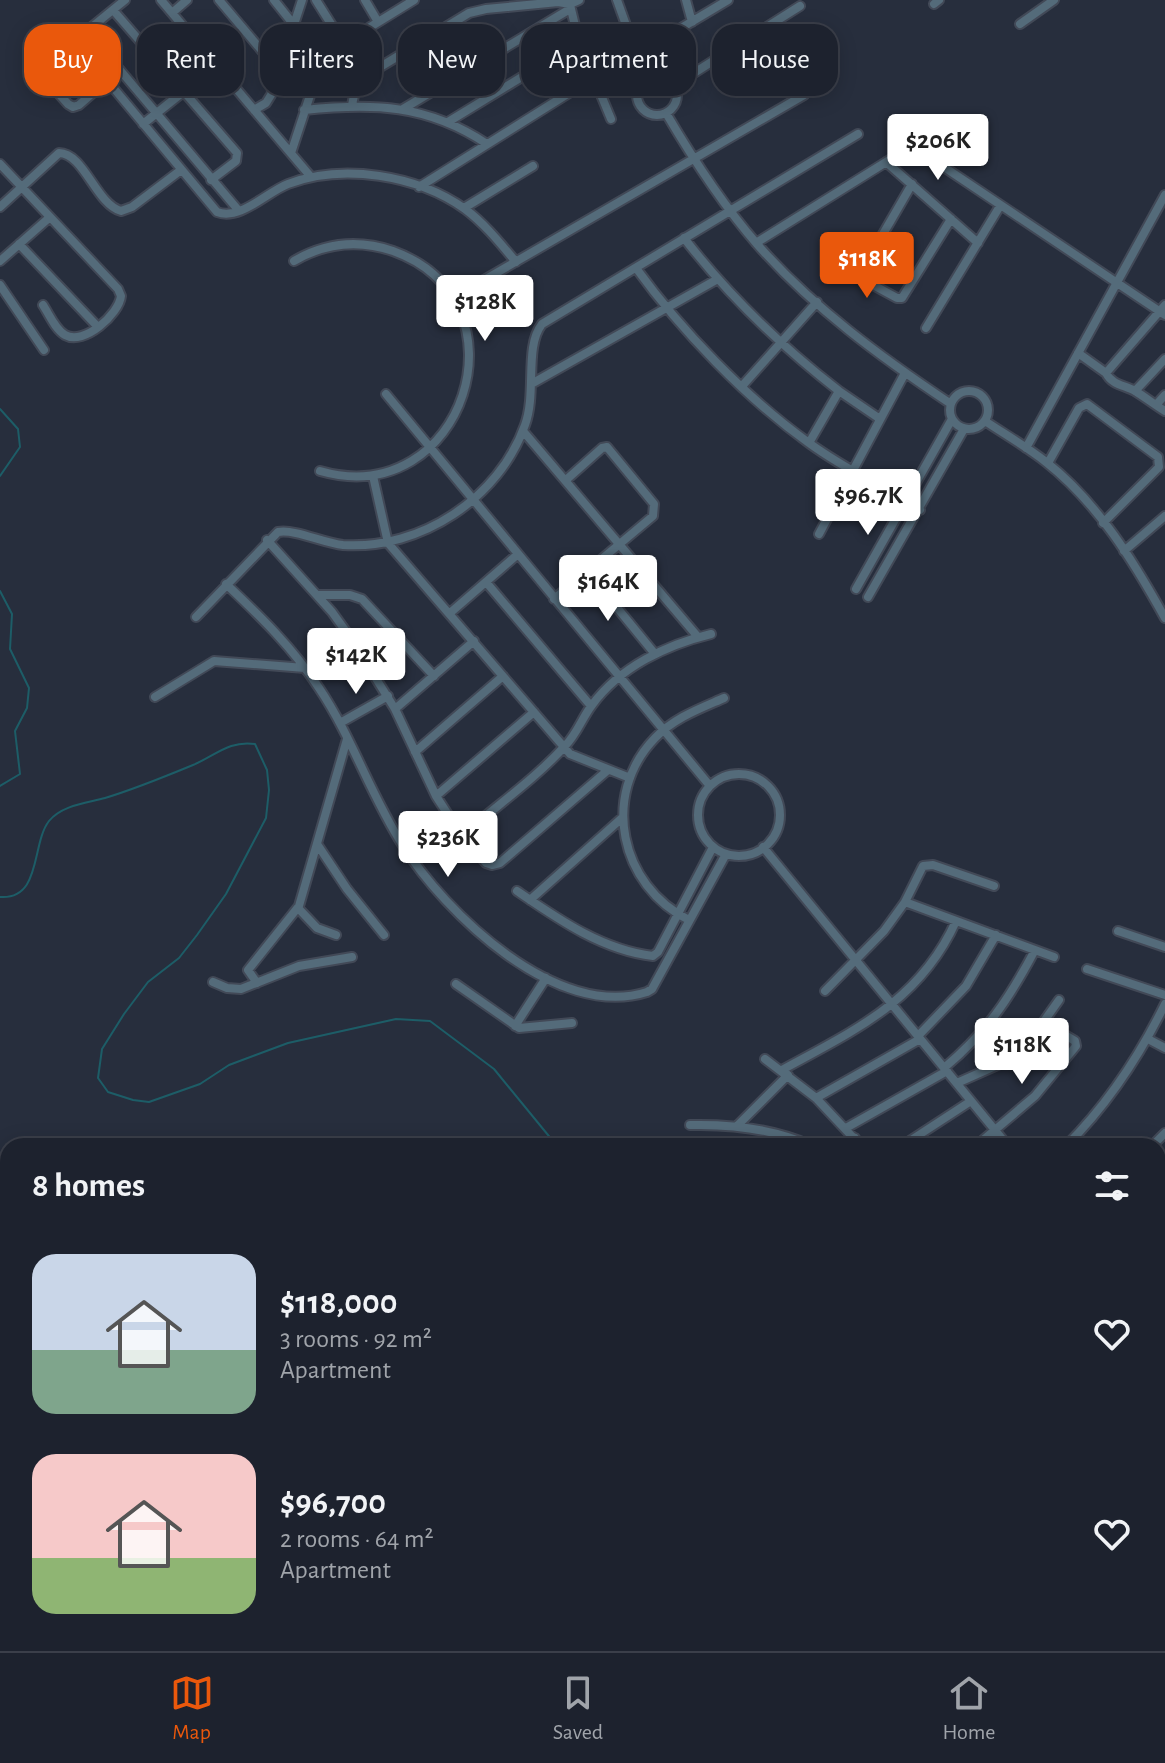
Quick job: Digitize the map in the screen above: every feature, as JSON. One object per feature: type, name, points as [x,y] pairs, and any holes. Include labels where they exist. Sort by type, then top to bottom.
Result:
[{"type":"street","points":[[96,24],[125,0]]},
{"type":"street","points":[[161,0],[182,24]]},
{"type":"street","points":[[172,13],[187,0]]},
{"type":"street","points":[[219,0],[260,49]]},
{"type":"street","points":[[274,0],[293,24]]},
{"type":"street","points":[[294,24],[302,0]]},
{"type":"street","points":[[316,0],[331,24]]},
{"type":"street","points":[[365,0],[378,22]]},
{"type":"street","points":[[375,24],[414,0]]},
{"type":"street","points":[[403,109],[579,0]]},
{"type":"street","points":[[617,0],[625,24]]},
{"type":"street","points":[[686,0],[692,22]]},
{"type":"street","points":[[689,24],[728,0]]},
{"type":"street","points":[[1020,24],[1054,0]]},
{"type":"street","points":[[352,105],[356,86],[362,78],[469,13],[558,2],[570,6]]},
{"type":"street","points":[[570,6],[574,24]]},
{"type":"street","points":[[696,72],[800,6]]},
{"type":"street","points":[[113,10],[137,37]]},
{"type":"street","points":[[121,72],[239,211]]},
{"type":"street","points":[[448,122],[521,77]]},
{"type":"street","points":[[61,96],[71,107],[90,96]]},
{"type":"street","points":[[120,96],[217,212],[226,215],[239,211],[266,195],[311,177],[348,174],[384,177],[443,196],[464,208],[483,224],[516,262]]},
{"type":"street","points":[[143,124],[178,96]]},
{"type":"street","points":[[188,96],[237,153],[236,161],[211,180]]},
{"type":"street","points":[[242,96],[311,177]]},
{"type":"street","points":[[254,110],[270,96]]},
{"type":"street","points":[[291,153],[308,96]]},
{"type":"street","points":[[419,187],[564,96]]},
{"type":"street","points":[[601,96],[611,119]]},
{"type":"street","points":[[637,96],[637,103],[647,113],[654,115],[666,113],[676,103],[676,96]]},
{"type":"street","points":[[453,298],[802,96]]},
{"type":"street","points":[[304,110],[352,105],[403,109],[448,122],[487,144]]},
{"type":"street","points":[[666,113],[693,159],[756,243],[817,302],[905,373],[951,404]]},
{"type":"street","points":[[196,617],[275,534],[285,531],[339,544],[388,543],[428,528],[474,500],[506,462],[523,431],[533,383],[533,340],[542,324],[858,134]]},
{"type":"street","points":[[756,243],[886,162],[905,152],[925,153],[1115,283],[1164,310],[1106,373]]},
{"type":"street","points":[[0,207],[53,156],[66,153],[111,206],[125,210],[181,170]]},
{"type":"street","points":[[886,162],[978,243]]},
{"type":"street","points":[[0,164],[120,293],[118,307],[84,336],[66,336],[58,330],[43,305]]},
{"type":"street","points":[[464,208],[533,166]]},
{"type":"street","points":[[191,182],[204,172]]},
{"type":"street","points":[[912,184],[861,272],[862,279],[902,298],[951,219]]},
{"type":"street","points":[[1026,448],[1165,195]]},
{"type":"street","points":[[926,328],[1000,206]]},
{"type":"street","points":[[0,261],[50,217]]},
{"type":"street","points":[[684,238],[716,280],[781,343],[839,391],[880,419]]},
{"type":"street","points":[[19,244],[97,326]]},
{"type":"street","points":[[294,261],[311,252],[341,244],[382,247],[422,266],[438,280],[453,298],[468,338],[468,381],[458,412],[446,431],[430,447],[402,466],[373,476],[340,476],[320,471]]},
{"type":"street","points":[[636,268],[666,309],[743,385],[809,443],[920,510]]},
{"type":"street","points":[[533,383],[716,280]]},
{"type":"street","points":[[0,285],[44,350]]},
{"type":"street","points":[[743,385],[817,302]]},
{"type":"street","points":[[1078,353],[1106,373],[1107,378],[1135,391],[1165,411]]},
{"type":"street","points":[[1135,391],[1165,359]]},
{"type":"street","points":[[819,534],[905,373]]},
{"type":"street","points":[[809,443],[839,391]]},
{"type":"street","points":[[856,589],[952,419],[951,404],[959,394],[972,391],[983,397],[989,409],[985,421],[976,428],[964,429],[952,419]]},
{"type":"street","points":[[386,394],[710,786]]},
{"type":"street","points":[[1156,405],[1165,395]]},
{"type":"street","points":[[1048,463],[1079,408],[1087,404],[1158,457],[1159,467],[1103,523]]},
{"type":"street","points":[[985,421],[1048,463],[1072,486],[1124,551],[1165,618]]},
{"type":"street","points":[[868,597],[964,429]]},
{"type":"street","points":[[523,431],[698,637]]},
{"type":"street","points":[[554,599],[653,516],[655,506],[609,449],[602,448],[566,480]]},
{"type":"street","points":[[373,476],[388,543],[564,748],[575,757],[630,778]]},
{"type":"street","points":[[1124,551],[1165,516]]},
{"type":"street","points":[[267,540],[350,637],[388,696],[436,796],[486,863],[498,865],[608,770]]},
{"type":"street","points":[[450,613],[518,554]]},
{"type":"street","points":[[587,571],[655,654]]},
{"type":"street","points":[[486,582],[591,706]]},
{"type":"street","points":[[226,584],[272,627],[305,668],[340,723],[392,828],[422,873],[482,936],[546,978],[590,995],[647,992],[726,854]]},
{"type":"street","points":[[317,595],[350,595],[362,599],[434,676]]},
{"type":"street","points":[[463,835],[564,748],[591,706],[619,677],[655,654],[711,634]]},
{"type":"street","points":[[395,709],[474,641]]},
{"type":"street","points":[[155,697],[214,661],[305,668]]},
{"type":"street","points":[[415,752],[503,676]]},
{"type":"street","points":[[340,723],[388,696]]},
{"type":"street","points":[[689,920],[654,895],[641,878],[627,847],[622,818],[624,796],[643,752],[663,730],[687,714],[724,698]]},
{"type":"street","points":[[436,796],[534,712]]},
{"type":"street","points":[[257,983],[248,973],[249,968],[298,908],[348,738]]},
{"type":"street","points":[[741,774],[755,778],[771,790],[778,802],[779,823],[774,836],[763,847],[746,855],[726,854],[713,847],[704,837],[698,818],[702,798],[710,786],[727,776],[741,774]]},
{"type":"street","points":[[530,900],[622,818]]},
{"type":"street","points":[[317,844],[347,889],[384,935]]},
{"type":"street","points":[[517,891],[585,934],[651,957],[658,952],[713,847]]},
{"type":"street","points":[[763,847],[1002,1138]]},
{"type":"street","points":[[825,991],[884,931],[905,902],[919,871],[926,865],[994,886]]},
{"type":"street","points":[[905,902],[1054,957]]},
{"type":"street","points":[[298,908],[317,928],[336,935]]},
{"type":"street","points":[[737,1126],[785,1072],[892,1005],[929,967],[956,921]]},
{"type":"street","points":[[1118,931],[1165,947]]},
{"type":"street","points":[[816,1098],[919,1038],[966,986],[996,935]]},
{"type":"street","points":[[846,1128],[946,1070],[993,1021],[1035,950]]},
{"type":"street","points":[[213,982],[231,989],[257,983],[299,966],[352,957]]},
{"type":"street","points":[[1087,969],[1165,995]]},
{"type":"street","points":[[515,1026],[546,978]]},
{"type":"street","points":[[456,984],[515,1026],[525,1029],[572,1023]]},
{"type":"street","points":[[957,1083],[1020,1055],[1059,1000]]},
{"type":"street","points":[[1074,1138],[1108,1102],[1148,1039],[1165,1004]]},
{"type":"street","points":[[987,1138],[1035,1096],[1076,1046],[1075,1041],[1043,1022]]},
{"type":"street","points":[[1148,1039],[1165,1048]]},
{"type":"street","points":[[765,1059],[816,1098],[855,1138]]},
{"type":"street","points":[[914,1138],[971,1101]]},
{"type":"street","points":[[690,1125],[737,1126],[787,1138]]},
{"type":"waterway","points":[[0,409],[18,429],[20,447],[0,476]]},
{"type":"waterway","points":[[0,591],[12,614],[10,649],[29,688],[27,708],[15,731],[20,774],[0,786]]},
{"type":"waterway","points":[[0,897],[13,896],[23,890],[34,869],[43,831],[61,811],[149,783],[237,744],[255,744],[267,770],[269,790],[266,818],[226,894],[197,935],[179,958],[148,982],[102,1049],[98,1078],[108,1092],[149,1102],[200,1084],[229,1065],[288,1043],[396,1019],[430,1021],[494,1069],[550,1138]]}]
